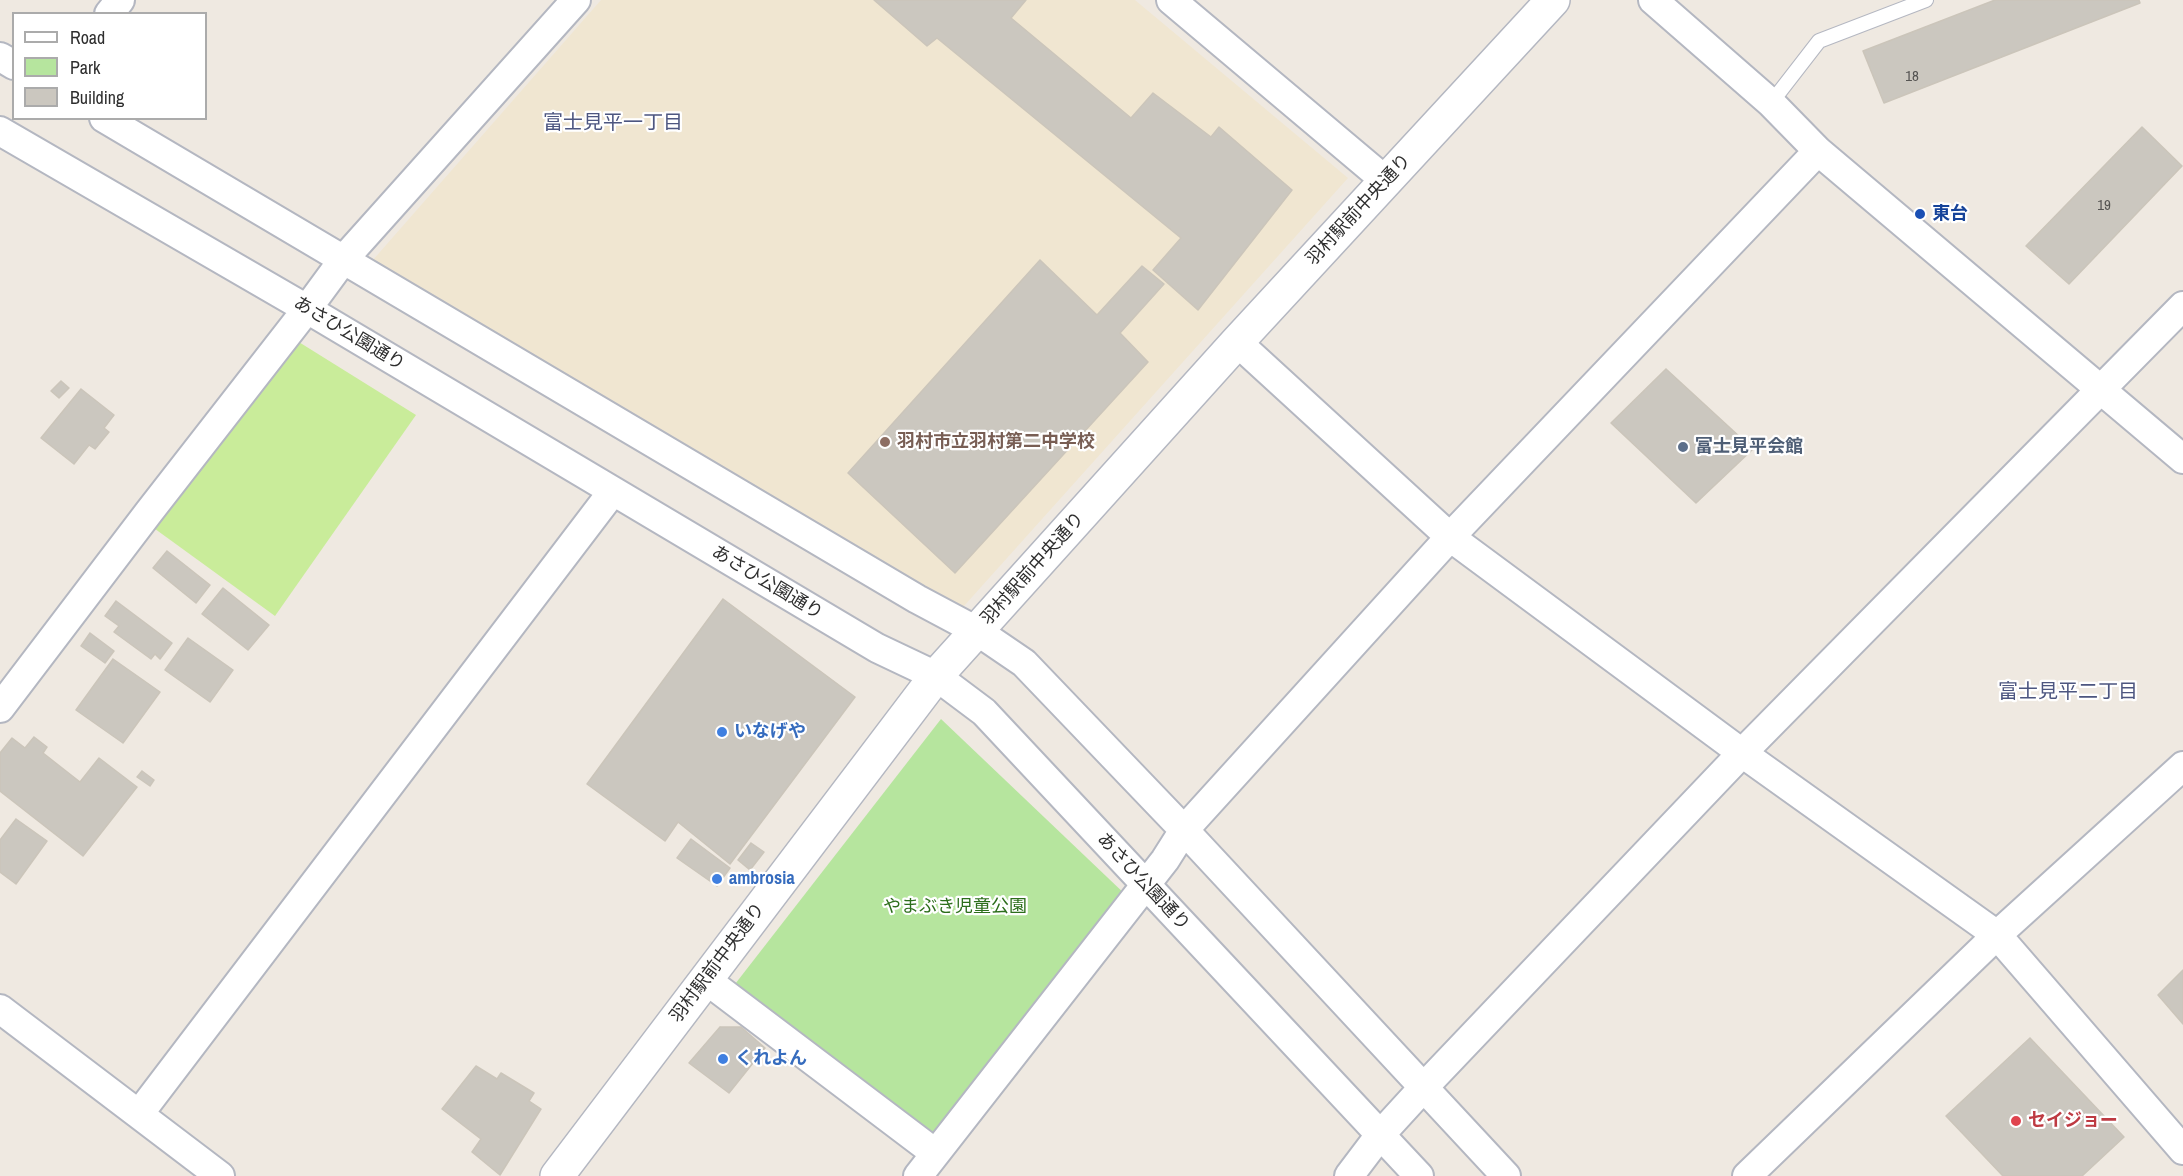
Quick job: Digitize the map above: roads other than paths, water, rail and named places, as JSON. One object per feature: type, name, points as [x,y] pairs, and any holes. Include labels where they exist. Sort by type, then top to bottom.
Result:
[{"type":"street","points":[[111,12],[120,0]]},
{"type":"street","points":[[0,708],[149,512],[308,309],[343,260],[576,0]]},
{"type":"street","points":[[1171,0],[1386,181]]},
{"type":"street","name":"羽村駅前中央通り","points":[[557,1176],[936,676],[1237,342],[1553,0]]},
{"type":"street","points":[[1653,0],[1771,103],[1818,151],[2183,459]]},
{"type":"street","points":[[107,120],[917,599],[977,631],[1024,663],[1184,830],[1506,1176]]},
{"type":"street","name":"あさひ公園通り","points":[[4,129],[877,648],[936,676],[984,712],[1419,1176]]},
{"type":"street","points":[[918,1176],[1146,884],[1184,830],[1450,537],[1818,151]]},
{"type":"street","points":[[1349,1176],[1380,1135],[1423,1088],[1742,753],[2183,306]]},
{"type":"street","points":[[1237,342],[1450,537],[1742,753],[1997,935],[2183,1150]]},
{"type":"street","points":[[139,1114],[613,491]]},
{"type":"street","points":[[1747,1176],[1997,935],[2183,766]]},
{"type":"street","points":[[705,979],[935,1153]]},
{"type":"street","points":[[0,1009],[220,1176]]},
{"type":"lane","points":[[1771,103],[1819,41],[1926,0]]},
{"type":"place","name":"東台","points":[[1920,214]]},
{"type":"place","name":"羽村市立羽村第二中学校","points":[[885,442]]},
{"type":"place","name":"富士見平会館","points":[[1683,447]]},
{"type":"place","name":"いなげや","points":[[722,732]]},
{"type":"place","name":"ambrosia","points":[[717,879]]},
{"type":"place","name":"くれよん","points":[[723,1059]]},
{"type":"place","name":"セイジョー","points":[[2016,1121]]},
{"type":"district","name":"富士見平一丁目","points":[[613,124]]},
{"type":"district","name":"富士見平二丁目","points":[[2068,693]]},
{"type":"park label","name":"やまぶき児童公園","points":[[955,907]]}]
